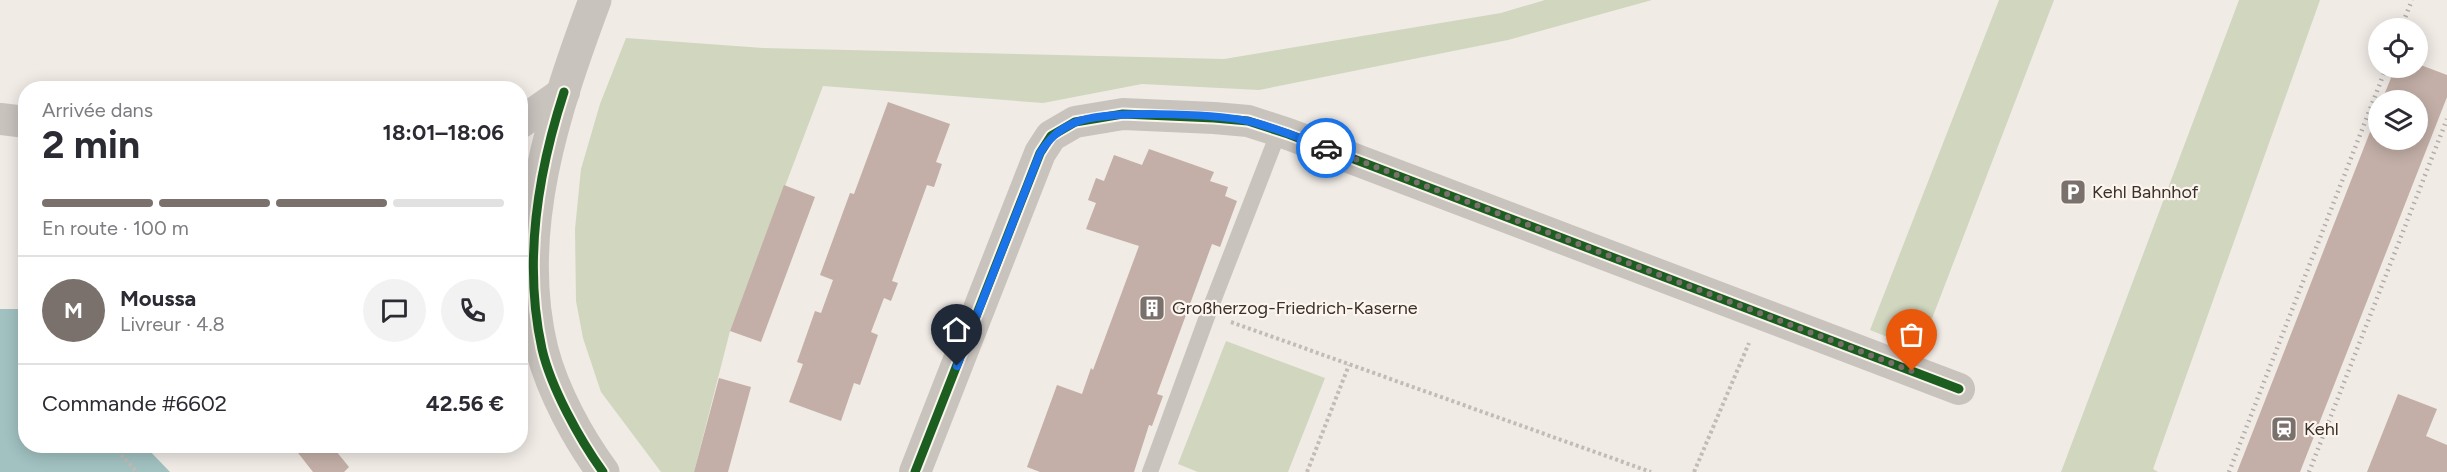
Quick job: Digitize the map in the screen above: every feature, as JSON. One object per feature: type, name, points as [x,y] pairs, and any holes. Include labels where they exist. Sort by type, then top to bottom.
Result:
[{"type":"street","points":[[595,0],[564,92],[528,214],[543,351],[564,406],[587,450],[603,472]]},
{"type":"street","points":[[528,117],[564,92]]},
{"type":"street","points":[[915,472],[1040,153],[1051,136],[1075,122],[1123,114],[1248,121],[1279,131],[1959,389]]},
{"type":"street","points":[[0,119],[18,121]]},
{"type":"street","points":[[528,334],[543,351]]},
{"type":"lane","points":[[1150,472],[1279,131]]},
{"type":"path","points":[[1694,472],[1761,313]]},
{"type":"path","points":[[1208,314],[1651,472]]},
{"type":"path","points":[[1307,472],[1349,365]]},
{"type":"path","points":[[119,453],[137,472]]},
{"type":"green space","points":[[1545,0],[1652,0],[1508,40],[1259,90],[1142,84],[1043,103],[823,86],[730,331],[694,472],[661,472],[601,392],[583,338],[576,301],[575,229],[581,169],[600,104],[626,38],[763,48],[1224,59],[1501,13]]},
{"type":"green space","points":[[1999,0],[2054,0],[1920,350],[1870,330]]},
{"type":"green space","points":[[2239,0],[2320,0],[2153,469],[2158,472],[2061,472]]},
{"type":"green space","points":[[1226,341],[1325,378],[1288,472],[1198,472],[1178,464]]},
{"type":"water","points":[[0,309],[18,309],[18,453],[152,453],[170,472],[0,472]]},
{"type":"building","points":[[2428,68],[2447,75],[2447,97],[2428,145],[2428,90],[2386,90],[2391,78],[2428,78]]},
{"type":"building","points":[[888,102],[950,124],[936,162],[942,164],[934,187],[927,185],[892,281],[898,283],[891,301],[884,298],[871,332],[878,335],[860,385],[854,383],[841,421],[789,402],[803,364],[797,362],[815,311],[821,313],[833,280],[820,275],[850,193],[854,194]]},
{"type":"building","points":[[2368,137],[2368,150],[2426,150],[2300,472],[2237,472]]},
{"type":"building","name":"Großherzog-Friedrich-Kaserne","points":[[1149,149],[1214,172],[1210,181],[1228,187],[1225,196],[1237,201],[1220,247],[1212,244],[1157,394],[1163,396],[1152,426],[1149,425],[1134,472],[1040,472],[1027,467],[1057,385],[1082,394],[1139,246],[1086,229],[1096,203],[1088,200],[1096,178],[1104,181],[1114,155],[1142,165]]},
{"type":"building","points":[[784,185],[815,197],[761,342],[730,331]]},
{"type":"building","points":[[719,378],[751,387],[728,472],[694,472]]},
{"type":"building","points":[[2398,394],[2437,409],[2426,436],[2447,445],[2447,472],[2367,472]]},
{"type":"building","points":[[298,453],[338,453],[349,467],[344,472],[313,472]]},
{"type":"railway","points":[[2405,18],[2412,0]]},
{"type":"railway","points":[[2229,472],[2382,78]]},
{"type":"railway","points":[[2309,472],[2447,119]]},
{"type":"cycle path","points":[[564,92],[546,155],[536,219],[533,252],[536,317],[546,364],[559,397],[585,445],[603,472]]},
{"type":"cycle path","points":[[915,472],[1040,153],[1051,136],[1075,122],[1123,114],[1248,121],[1288,134],[1959,389]]},
{"type":"way so far","points":[[1326,148],[1912,371]]},
{"type":"place","name":"Kehl Bahnhof","points":[[2073,192]]},
{"type":"place","name":"Großherzog-Friedrich-Kaserne","points":[[1152,308]]},
{"type":"place","name":"Kehl","points":[[2284,429]]},
{"type":"route","points":[[957,366],[1040,153],[1051,136],[1075,122],[1123,114],[1248,121],[1326,148]]}]
